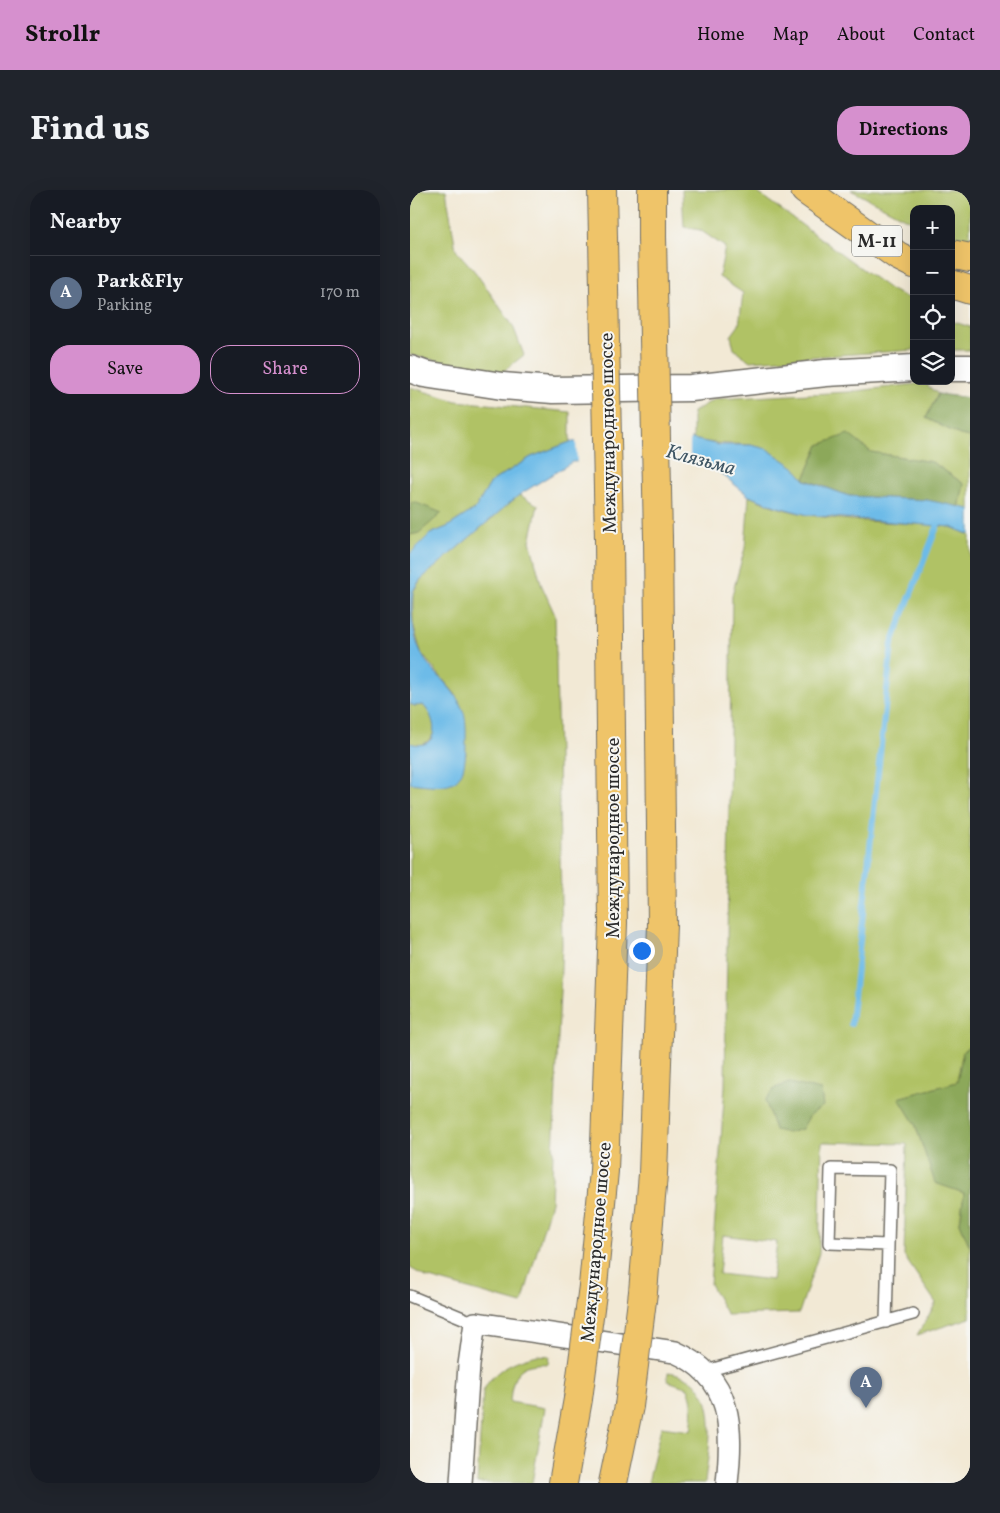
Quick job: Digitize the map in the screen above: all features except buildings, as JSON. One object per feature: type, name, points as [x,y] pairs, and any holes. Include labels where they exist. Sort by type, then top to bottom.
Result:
[{"type":"main road","name":"Международное шоссе","points":[[563,1483],[578,1399],[593,1286],[605,1141],[613,923],[609,540],[602,190]]},
{"type":"main road","points":[[613,1483],[629,1406],[643,1292],[653,1165],[662,924],[652,190]]},
{"type":"main road","name":"М-11","points":[[805,190],[898,256],[910,262]]},
{"type":"main road","name":"М-11","points":[[842,215],[910,240]]},
{"type":"main road","points":[[955,255],[970,258]]},
{"type":"main road","points":[[955,285],[970,290]]},
{"type":"street","points":[[410,369],[424,374],[492,385],[553,390],[691,388],[826,373],[910,368]]},
{"type":"street","points":[[955,368],[970,368]]},
{"type":"street","points":[[461,1483],[469,1365],[475,1323],[676,1352],[692,1359],[706,1371],[719,1387],[726,1405],[729,1432],[727,1483]]},
{"type":"lane","points":[[886,1322],[890,1170],[832,1168],[829,1243],[888,1245]]},
{"type":"lane","points":[[410,1296],[475,1323]]},
{"type":"lane","points":[[706,1371],[913,1314]]},
{"type":"green space","points":[[410,190],[446,190],[456,250],[476,273],[513,326],[524,355],[500,374],[410,355]]},
{"type":"green space","points":[[682,190],[754,190],[891,290],[910,299],[910,350],[750,361],[734,349],[731,336],[739,325],[743,293],[719,277],[725,247],[700,230],[684,227]]},
{"type":"green space","points":[[851,190],[970,190],[970,241],[955,236],[955,205],[910,205],[910,221]]},
{"type":"green space","points":[[955,322],[970,327],[970,350],[955,350]]},
{"type":"green space","points":[[910,385],[927,385],[938,394],[926,418],[960,435],[970,437],[970,509],[959,508],[964,484],[932,462],[871,452],[848,435],[819,445],[804,479],[794,468],[765,449],[750,445],[722,444],[693,439],[693,412],[715,399],[848,392]]},
{"type":"green space","points":[[410,387],[456,401],[570,412],[570,442],[531,457],[491,482],[475,509],[447,527],[430,534],[410,554],[410,535],[419,533],[414,502],[410,504]]},
{"type":"green space","points":[[938,394],[970,398],[970,437],[960,435],[926,418]]},
{"type":"green space","points":[[848,434],[871,452],[932,462],[964,484],[959,508],[927,500],[849,496],[804,479],[819,445]]},
{"type":"green space","points":[[519,495],[538,505],[530,541],[541,584],[555,615],[562,944],[551,1202],[522,1304],[426,1277],[410,1268],[410,783],[422,784],[466,755],[456,695],[421,653],[413,623],[413,592],[421,579]]},
{"type":"green space","points":[[749,496],[772,506],[822,517],[951,527],[970,535],[970,1045],[963,1051],[957,1082],[899,1098],[915,1124],[935,1182],[964,1193],[960,1223],[970,1247],[970,1318],[917,1335],[936,1303],[904,1256],[907,1144],[822,1142],[819,1253],[799,1313],[727,1315],[710,1284],[725,1086],[732,595],[745,548]],"holes":[[[723,1235],[777,1242],[772,1280],[719,1274]]]},
{"type":"green space","points":[[414,502],[442,513],[419,533],[410,535],[410,504]]},
{"type":"green space","points":[[410,704],[415,706],[423,705],[434,723],[433,734],[430,739],[418,746],[410,743]]},
{"type":"green space","points":[[970,1045],[970,1247],[960,1223],[964,1193],[935,1183],[915,1124],[899,1098],[957,1082],[963,1051]]},
{"type":"green space","points":[[789,1083],[821,1090],[823,1106],[810,1115],[802,1129],[788,1133],[775,1130],[765,1100],[775,1088]]},
{"type":"green space","points":[[537,1355],[549,1356],[548,1364],[530,1365],[519,1372],[515,1377],[510,1402],[545,1408],[532,1483],[477,1483],[483,1392],[492,1378],[505,1367]]},
{"type":"green space","points":[[668,1372],[686,1377],[698,1387],[706,1400],[710,1432],[705,1483],[648,1483],[661,1427],[691,1431],[692,1409],[688,1388],[668,1381]]},
{"type":"water","name":"Клязьма","points":[[693,439],[720,445],[751,445],[767,449],[794,467],[805,480],[849,496],[927,500],[970,509],[970,535],[951,527],[808,515],[778,507],[749,496],[714,468],[692,458],[572,462],[519,495],[421,579],[414,589],[412,615],[418,646],[430,667],[454,693],[464,712],[466,742],[463,769],[459,777],[453,782],[446,785],[410,783],[410,743],[420,745],[427,743],[431,739],[434,726],[423,705],[415,706],[410,704],[410,554],[430,534],[447,527],[475,509],[491,482],[531,457],[570,442]]},
{"type":"pier","points":[[690,437],[690,461],[577,464],[576,439]]},
{"type":"waterway","points":[[851,1024],[892,643],[940,519]]},
{"type":"place","name":"Park&Fly","points":[[866,1408]]}]
